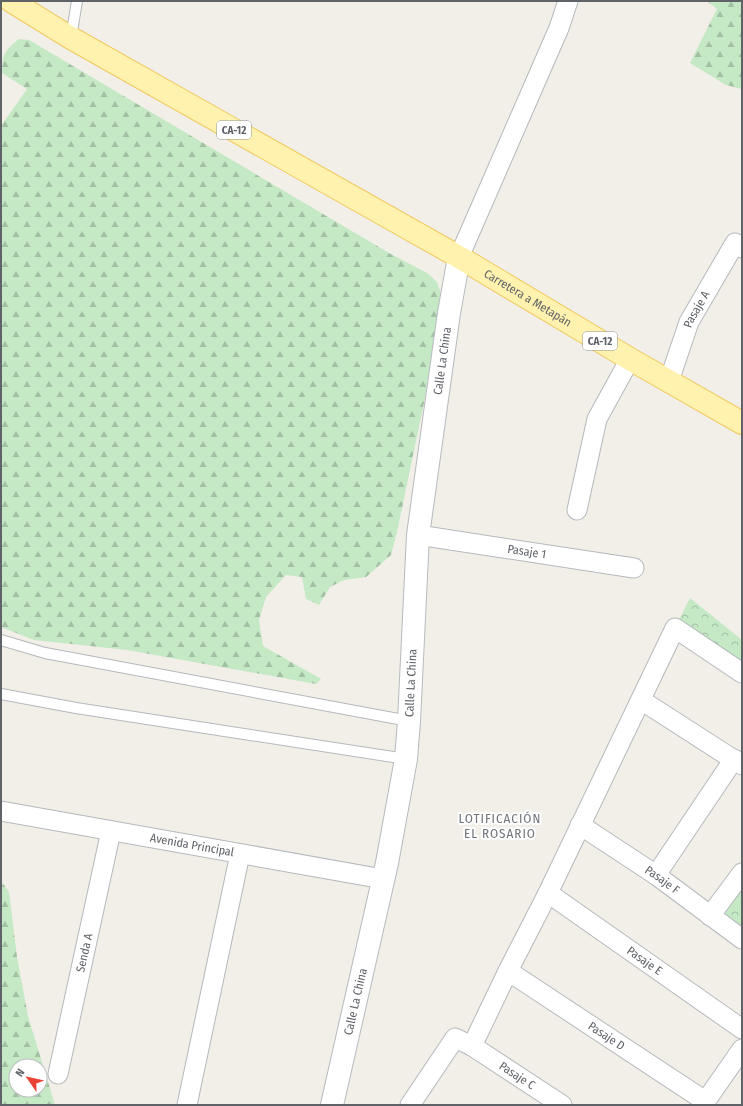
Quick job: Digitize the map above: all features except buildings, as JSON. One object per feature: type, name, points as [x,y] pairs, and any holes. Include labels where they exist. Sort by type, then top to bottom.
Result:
[{"type":"main road","name":"CA-12","points":[[11,1],[71,38],[459,257]]},
{"type":"main road","name":"Carretera a Metapán","points":[[459,257],[630,359],[742,423]]},
{"type":"main road","name":"Calle La China","points":[[332,1105],[383,879],[406,759],[418,535],[449,313],[459,257]]},
{"type":"street","points":[[459,257],[559,28],[568,1]]},
{"type":"street","name":"Pasaje A","points":[[668,381],[689,322],[739,246]]},
{"type":"street","points":[[577,510],[597,419],[630,359]]},
{"type":"street","name":"Pasaje 1","points":[[418,535],[634,568]]},
{"type":"street","points":[[472,1046],[548,893],[675,628],[742,673]]},
{"type":"street","points":[[641,700],[738,762],[656,875]]},
{"type":"street","name":"Avenida Principal","points":[[1,811],[383,879]]},
{"type":"street","name":"Pasaje F","points":[[580,825],[656,875],[742,939]]},
{"type":"street","name":"Senda A","points":[[58,1074],[111,831]]},
{"type":"street","points":[[188,1105],[240,854]]},
{"type":"street","points":[[710,916],[742,873]]},
{"type":"street","name":"Pasaje E","points":[[548,893],[742,1029]]},
{"type":"street","name":"Pasaje D","points":[[508,971],[704,1103]]},
{"type":"street","name":"Pasaje C","points":[[412,1104],[454,1038],[472,1046],[562,1105]]},
{"type":"street","points":[[704,1103],[742,1049]]},
{"type":"lane","points":[[71,38],[77,1]]},
{"type":"lane","points":[[1,640],[45,654],[409,721]]},
{"type":"lane","points":[[1,694],[76,708],[406,759]]},
{"type":"green space","points":[[707,1],[742,1],[742,89],[726,85],[690,63],[717,9]]},
{"type":"green space","points":[[19,39],[29,40],[389,253],[427,273],[437,282],[441,294],[424,403],[391,555],[366,577],[344,580],[330,587],[319,605],[306,599],[302,577],[286,575],[266,597],[259,620],[263,646],[321,679],[316,684],[127,650],[34,640],[1,627],[1,126],[27,89],[2,73],[5,53]]},
{"type":"green space","points":[[690,598],[742,640],[742,673],[675,628]]},
{"type":"green space","points":[[1,881],[9,892],[17,957],[28,1016],[41,1058],[8,1058],[8,1098],[48,1098],[48,1082],[55,1105],[1,1105]]},
{"type":"green space","points":[[742,881],[742,939],[710,916]]},
{"type":"district","name":"LOTIFICACIÓN EL ROSARIO","points":[[500,826]]}]
